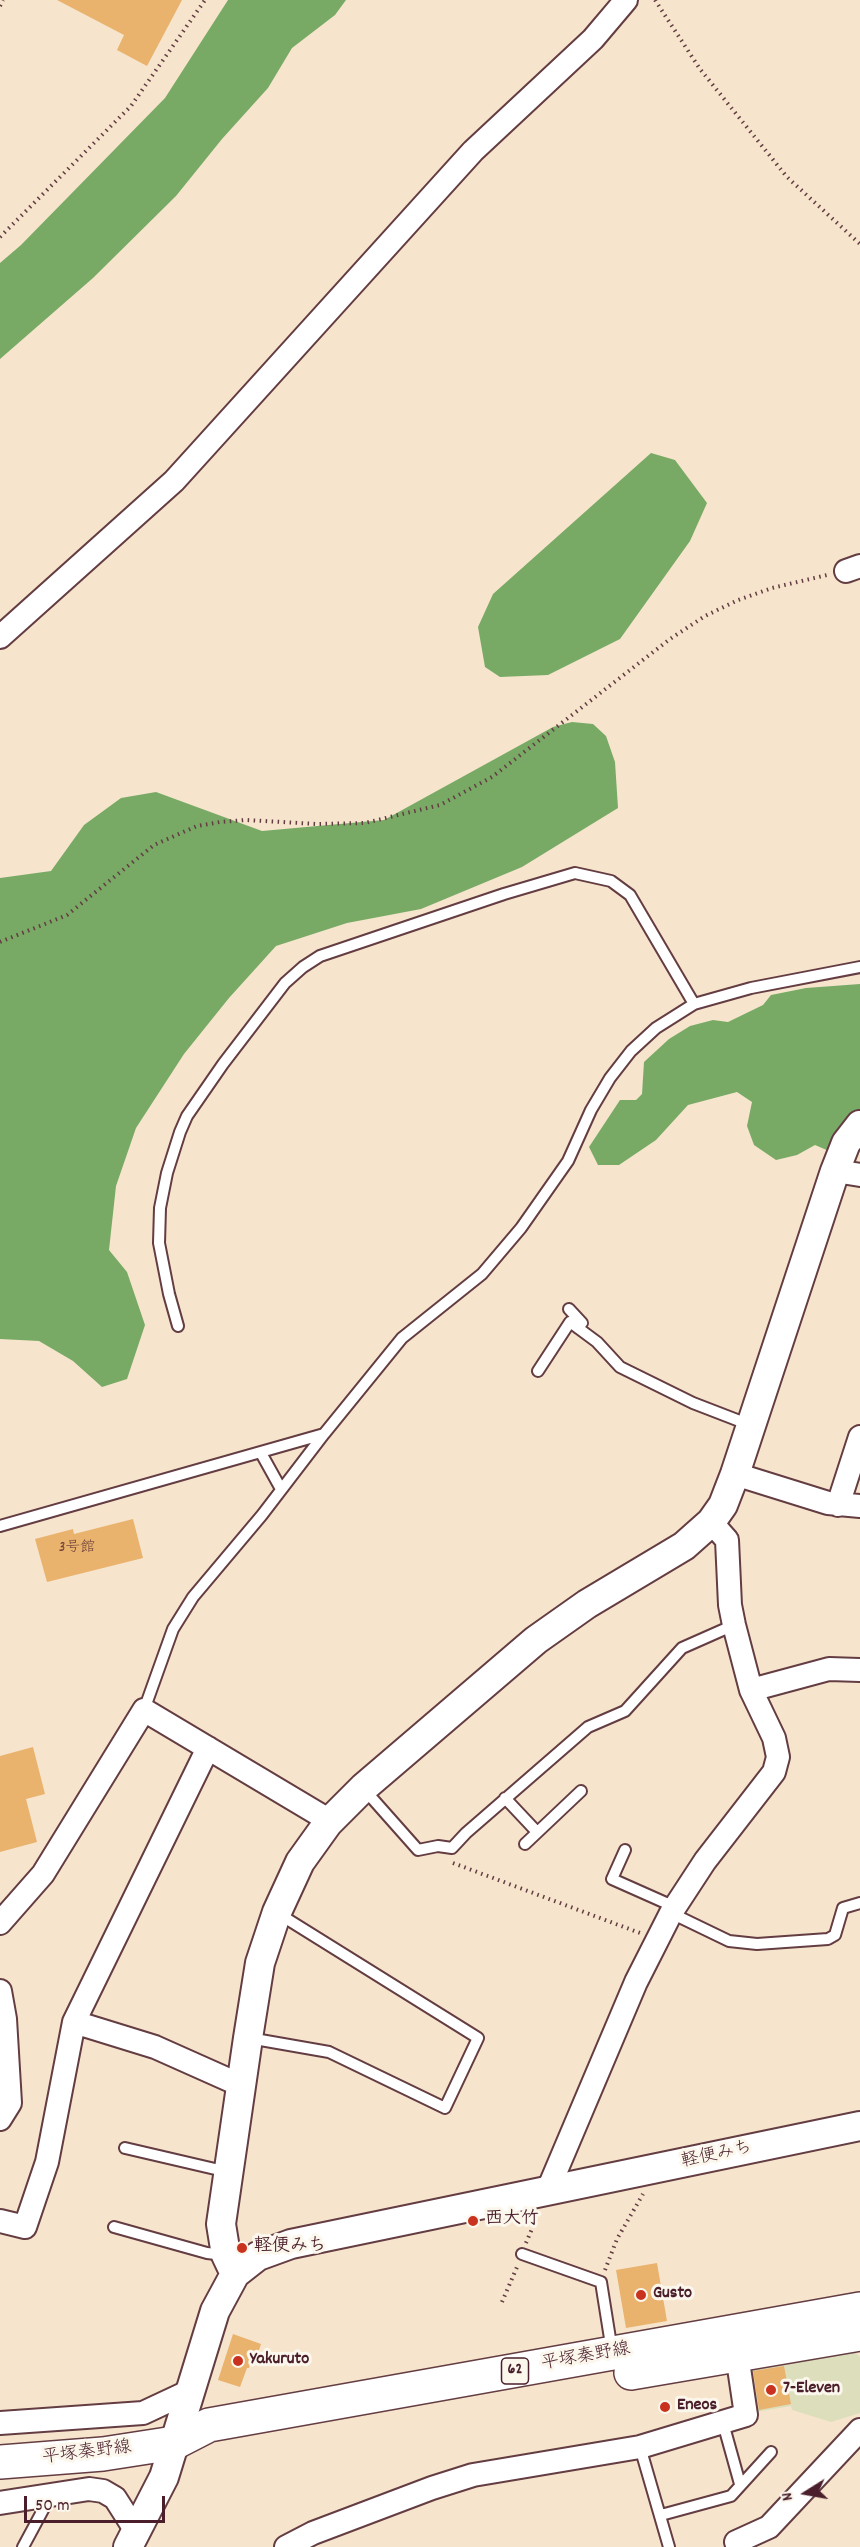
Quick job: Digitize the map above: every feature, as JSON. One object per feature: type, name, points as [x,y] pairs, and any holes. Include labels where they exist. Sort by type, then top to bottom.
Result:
[{"type":"main road","name":"平塚秦野線","points":[[174,2443],[202,2448],[736,2343],[860,2309]]},
{"type":"main road","name":"平塚秦野線","points":[[0,2462],[103,2454],[174,2443],[209,2425],[613,2354],[860,2334]]},
{"type":"street","points":[[0,637],[174,481],[473,151],[592,39],[626,0]]},
{"type":"street","points":[[230,2264],[221,2224],[260,1963],[276,1912],[300,1862],[328,1823],[363,1788],[536,1640],[587,1604],[684,1546],[711,1522],[723,1505],[751,1425],[848,1173],[846,1143],[860,1125]]},
{"type":"street","points":[[735,1474],[849,1505],[860,1437]]},
{"type":"street","points":[[543,2202],[636,1982],[673,1910],[705,1861],[774,1772],[778,1757],[774,1738],[751,1689],[734,1625],[730,1605],[727,1540],[711,1522]]},
{"type":"street","points":[[751,1689],[830,1669],[860,1670]]},
{"type":"street","points":[[0,1923],[43,1874],[144,1710],[320,1815],[328,1823]]},
{"type":"street","points":[[0,2221],[25,2227],[47,2163],[74,2022],[208,1748]]},
{"type":"street","points":[[0,1991],[5,2019],[10,2103],[0,2119]]},
{"type":"street","points":[[74,2022],[155,2047],[229,2080],[241,2082]]},
{"type":"street","name":"軽便みち","points":[[132,2539],[164,2477],[230,2264],[291,2244],[543,2202],[657,2169],[860,2126]]},
{"type":"street","points":[[286,2547],[323,2529],[473,2475],[640,2447],[746,2415],[736,2343]]},
{"type":"street","points":[[0,2423],[143,2413],[190,2391]]},
{"type":"street","points":[[736,2542],[769,2527],[860,2430]]},
{"type":"street","points":[[0,2503],[89,2489],[103,2491],[115,2498],[132,2539]]},
{"type":"lane","points":[[178,1326],[159,1243],[160,1208],[167,1173],[180,1132],[203,1092],[285,983],[320,956],[504,894],[575,873],[592,875],[611,881],[630,895],[694,1004]]},
{"type":"lane","points":[[144,1710],[173,1629],[193,1597],[402,1338],[482,1275],[521,1228],[568,1161],[591,1110],[610,1078],[631,1051],[656,1028],[694,1004],[751,988],[860,967]]},
{"type":"lane","points":[[569,1309],[582,1323],[578,1328]]},
{"type":"lane","points":[[538,1371],[570,1322],[597,1342],[620,1368],[683,1398],[751,1425]]},
{"type":"lane","points":[[0,1526],[324,1434]]},
{"type":"lane","points":[[261,1453],[281,1489]]},
{"type":"lane","points":[[363,1788],[418,1850],[438,1846],[452,1848],[504,1798],[588,1727],[625,1711],[682,1648],[734,1625]]},
{"type":"lane","points":[[525,1844],[581,1791]]},
{"type":"lane","points":[[504,1798],[537,1832]]},
{"type":"lane","points":[[625,1850],[612,1879],[729,1941],[757,1944],[828,1939],[835,1935],[843,1908],[860,1903]]},
{"type":"lane","points":[[248,2038],[328,2052],[445,2108],[478,2038],[276,1912]]},
{"type":"lane","points":[[125,2148],[228,2173]]},
{"type":"lane","points":[[114,2227],[207,2253],[230,2264]]},
{"type":"lane","points":[[522,2254],[601,2282],[613,2354]]},
{"type":"lane","points":[[723,2423],[740,2484]]},
{"type":"lane","points":[[640,2447],[669,2547]]},
{"type":"lane","points":[[661,2515],[731,2496],[771,2452]]},
{"type":"lane","points":[[23,2547],[51,2495]]},
{"type":"path","points":[[0,6],[3,0]]},
{"type":"path","points":[[0,237],[131,106],[205,0]]},
{"type":"path","points":[[655,0],[700,69],[787,177],[860,244]]},
{"type":"path","points":[[0,942],[67,915],[154,845],[197,826],[246,820],[317,824],[365,823],[440,805],[492,777],[670,639],[705,616],[738,600],[772,588],[853,568]]},
{"type":"path","points":[[450,1862],[658,1939]]},
{"type":"path","points":[[601,2282],[617,2239],[657,2169]]},
{"type":"path","points":[[502,2302],[543,2202]]},
{"type":"shaded area","points":[[853,2350],[860,2357],[860,2413],[831,2422],[792,2410],[791,2406],[756,2412],[749,2370]]},
{"type":"green space","points":[[228,0],[346,0],[335,15],[292,48],[268,88],[222,139],[176,196],[93,278],[0,359],[0,263],[21,245],[165,98]]},
{"type":"green space","points":[[651,453],[675,460],[707,503],[690,541],[620,639],[548,675],[500,677],[485,667],[478,627],[493,594]]},
{"type":"green space","points":[[572,722],[593,724],[606,736],[615,762],[618,808],[522,867],[421,909],[347,923],[276,946],[229,998],[184,1054],[136,1128],[116,1186],[109,1250],[127,1272],[145,1325],[127,1379],[102,1387],[73,1361],[39,1341],[0,1339],[0,878],[51,871],[84,825],[121,798],[156,792],[262,831],[384,820],[553,727]]},
{"type":"green space","points":[[860,984],[860,1120],[829,1151],[815,1145],[797,1155],[776,1160],[754,1145],[747,1126],[752,1102],[737,1092],[688,1105],[656,1140],[619,1165],[598,1165],[589,1147],[620,1100],[636,1100],[642,1094],[644,1062],[669,1039],[690,1026],[713,1020],[728,1022],[763,1005],[771,995],[806,988]]},
{"type":"building","points":[[57,0],[182,0],[147,66],[117,50],[124,35]]},
{"type":"building","points":[[133,1519],[143,1558],[47,1582],[35,1539],[73,1529],[74,1534]]},
{"type":"building","points":[[33,1747],[45,1794],[26,1799],[37,1842],[0,1852],[0,1756]]},
{"type":"building","name":"Gusto","points":[[657,2263],[667,2321],[626,2328],[616,2270]]},
{"type":"building","name":"Yakuruto","points":[[233,2334],[261,2344],[255,2362],[251,2360],[240,2387],[218,2380]]},
{"type":"building","name":"7-Eleven","points":[[784,2366],[791,2404],[759,2410],[753,2371]]},
{"type":"place","name":"西大竹","points":[[473,2221]]},
{"type":"place","name":"軽便みち","points":[[242,2248]]},
{"type":"place","name":"Gusto","points":[[641,2295]]},
{"type":"place","name":"Yakuruto","points":[[238,2361]]},
{"type":"place","name":"7-Eleven","points":[[771,2390]]},
{"type":"place","name":"Eneos","points":[[665,2407]]}]
